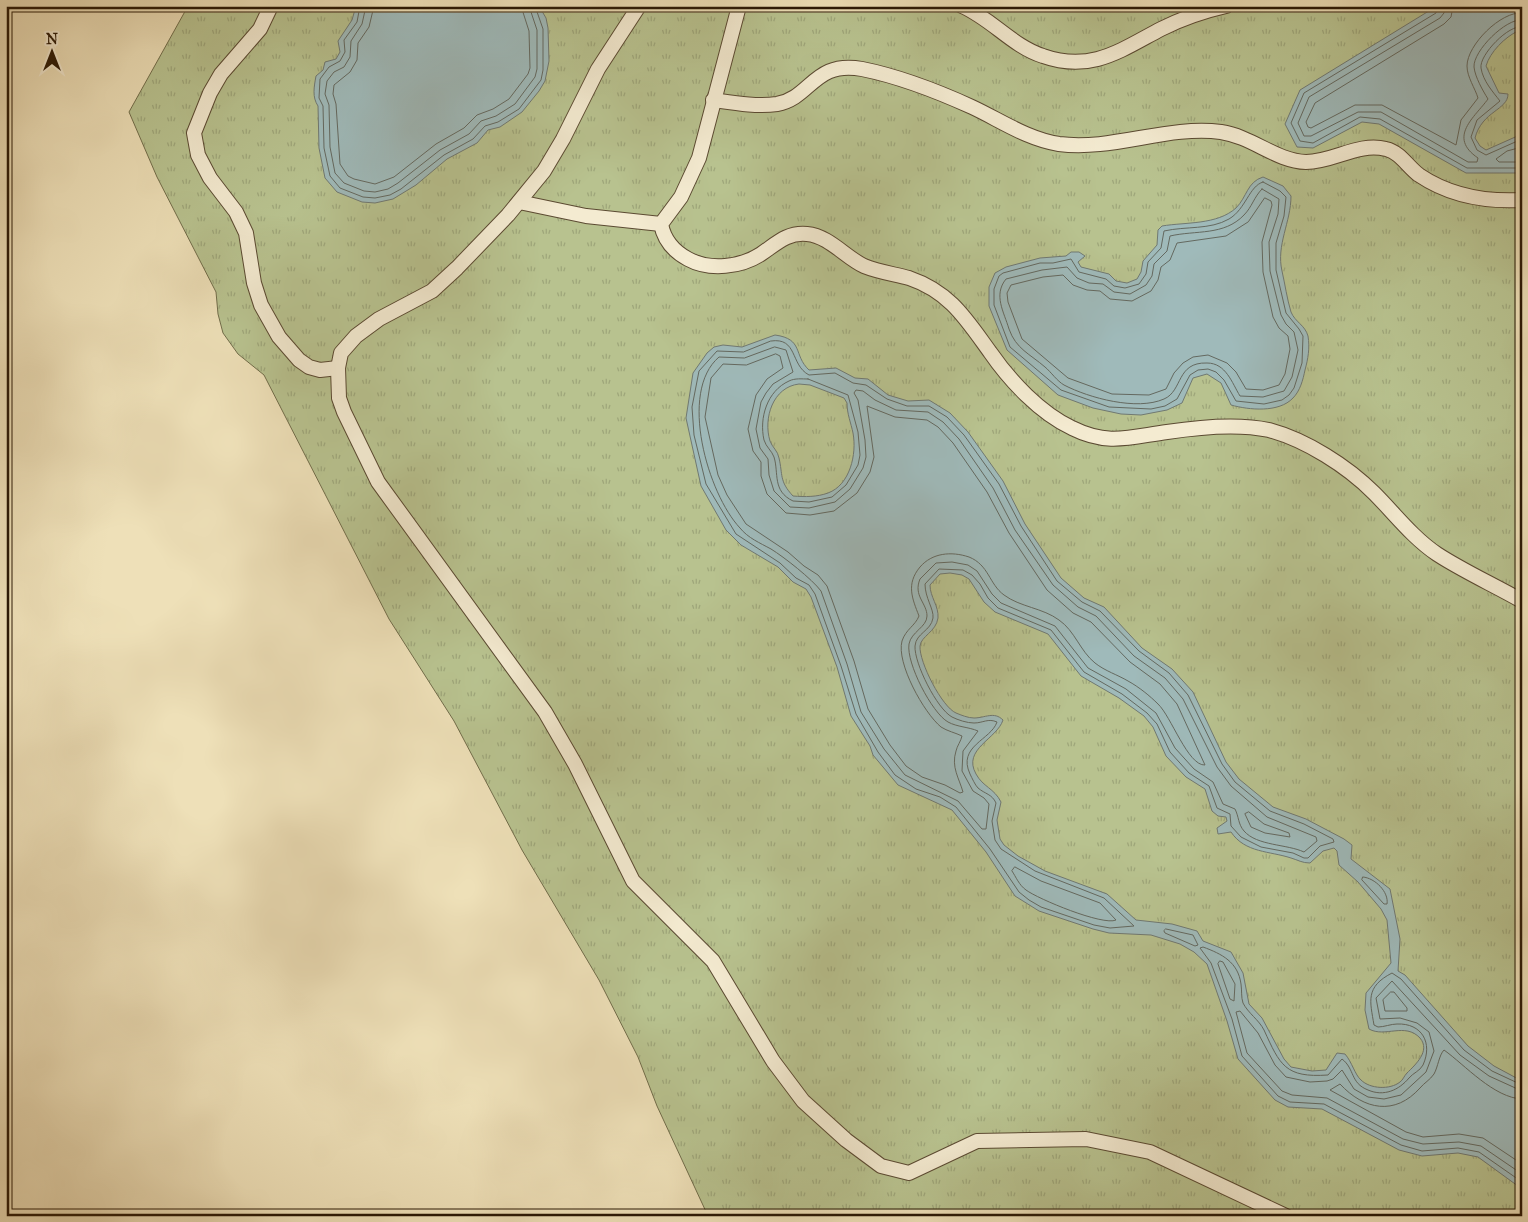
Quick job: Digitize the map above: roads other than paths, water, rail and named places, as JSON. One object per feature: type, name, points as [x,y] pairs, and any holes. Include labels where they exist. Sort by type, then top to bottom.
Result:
[{"type":"lane","points":[[271,6],[260,29],[222,74],[210,92],[194,133],[198,155],[210,178],[236,212],[246,233],[254,283],[261,305],[279,337],[299,360],[309,367],[320,370],[338,368]]},
{"type":"lane","points":[[639,6],[598,69],[563,139],[544,171],[519,202],[488,237],[432,291],[379,319],[356,336],[341,353],[338,368],[338,390],[344,412],[378,482],[545,712],[575,764],[634,881],[713,961],[773,1061],[803,1101],[846,1140],[881,1166],[909,1173],[977,1142],[1086,1139],[1150,1152],[1286,1216]]},
{"type":"lane","points":[[739,6],[713,100],[709,124],[691,178],[681,198],[661,224],[663,235],[671,247],[692,262],[703,265],[736,264],[761,254],[782,238],[805,234],[826,240],[844,255],[864,266],[927,286],[945,297],[961,311],[990,352],[1023,390],[1055,418],[1089,435],[1109,439],[1129,440],[1187,429],[1232,427],[1269,430],[1299,442],[1350,473],[1436,553],[1522,601]]},
{"type":"lane","points":[[962,6],[1001,30],[1027,50],[1059,61],[1075,62],[1108,57],[1171,24],[1226,6]]},
{"type":"lane","points":[[713,100],[779,104],[831,70],[861,69],[940,94],[1023,133],[1058,144],[1104,144],[1181,133],[1222,132],[1260,144],[1282,157],[1306,162],[1332,158],[1361,148],[1377,148],[1395,152],[1418,174],[1445,190],[1476,198],[1522,200]]},
{"type":"lane","points":[[519,202],[586,216],[661,224]]},
{"type":"water","points":[[356,6],[539,6],[546,18],[548,28],[549,61],[545,81],[522,112],[500,127],[488,130],[477,143],[447,159],[416,185],[393,199],[375,203],[362,202],[337,192],[325,178],[319,148],[318,106],[314,92],[316,76],[323,70],[325,62],[336,59],[340,52],[338,41],[352,20]]},
{"type":"water","points":[[1437,6],[1522,6],[1522,32],[1518,31],[1503,41],[1494,50],[1486,66],[1499,93],[1508,94],[1507,99],[1504,104],[1483,122],[1475,138],[1480,146],[1486,150],[1522,134],[1522,173],[1466,173],[1379,124],[1362,122],[1313,148],[1297,147],[1285,124],[1300,90]]},
{"type":"water","points":[[1263,177],[1283,186],[1291,196],[1289,215],[1282,243],[1282,271],[1291,312],[1305,329],[1309,340],[1308,358],[1302,381],[1293,398],[1287,403],[1264,409],[1231,405],[1221,383],[1207,374],[1193,378],[1182,403],[1167,410],[1141,415],[1121,414],[1093,408],[1058,395],[1007,350],[989,306],[989,287],[995,273],[1006,267],[1040,258],[1066,256],[1071,252],[1079,252],[1085,256],[1078,262],[1081,267],[1109,274],[1116,281],[1127,283],[1137,279],[1141,272],[1143,261],[1157,245],[1158,230],[1162,226],[1201,222],[1220,217],[1236,208],[1250,186]]},
{"type":"water","points":[[775,335],[784,337],[794,344],[809,370],[836,368],[855,378],[868,379],[888,395],[908,401],[929,400],[950,413],[968,432],[1003,481],[1025,524],[1061,578],[1084,598],[1104,607],[1142,648],[1172,669],[1193,692],[1226,762],[1239,779],[1273,807],[1306,819],[1352,845],[1351,859],[1390,889],[1400,939],[1398,971],[1405,975],[1468,1046],[1494,1066],[1522,1081],[1522,1189],[1478,1157],[1458,1153],[1422,1156],[1399,1150],[1322,1109],[1288,1107],[1275,1100],[1238,1059],[1207,964],[1194,952],[1180,944],[1151,935],[1109,933],[1039,911],[1015,896],[986,852],[952,810],[898,785],[873,755],[870,746],[851,716],[837,667],[811,597],[806,589],[793,582],[778,567],[741,545],[726,530],[701,486],[686,418],[693,373],[707,353],[714,347],[723,345],[742,347]],"holes":[[[799,384],[810,385],[844,398],[847,403],[854,441],[853,459],[847,476],[842,483],[828,493],[806,497],[793,496],[785,486],[778,456],[768,432],[769,414],[777,397],[790,386]],[[940,574],[962,575],[969,579],[984,602],[995,612],[1048,634],[1081,676],[1119,698],[1144,716],[1153,727],[1166,756],[1186,777],[1205,789],[1212,811],[1218,816],[1226,817],[1227,821],[1217,828],[1218,834],[1231,832],[1243,844],[1251,848],[1307,863],[1310,863],[1323,851],[1334,848],[1337,851],[1339,865],[1358,882],[1381,909],[1387,920],[1391,963],[1366,993],[1365,1010],[1369,1029],[1382,1032],[1408,1031],[1414,1033],[1423,1043],[1424,1048],[1421,1057],[1401,1081],[1396,1085],[1386,1087],[1369,1085],[1359,1078],[1345,1054],[1337,1053],[1326,1070],[1312,1071],[1291,1067],[1284,1059],[1262,1018],[1249,1004],[1243,973],[1231,952],[1203,941],[1197,931],[1172,924],[1136,920],[1107,894],[1045,871],[1018,856],[1004,845],[1000,839],[997,820],[1001,802],[982,782],[976,774],[973,765],[973,758],[977,751],[1000,727],[1003,720],[993,715],[969,718],[950,709],[932,683],[921,653],[921,642],[937,623],[938,618],[930,585]]]}]
